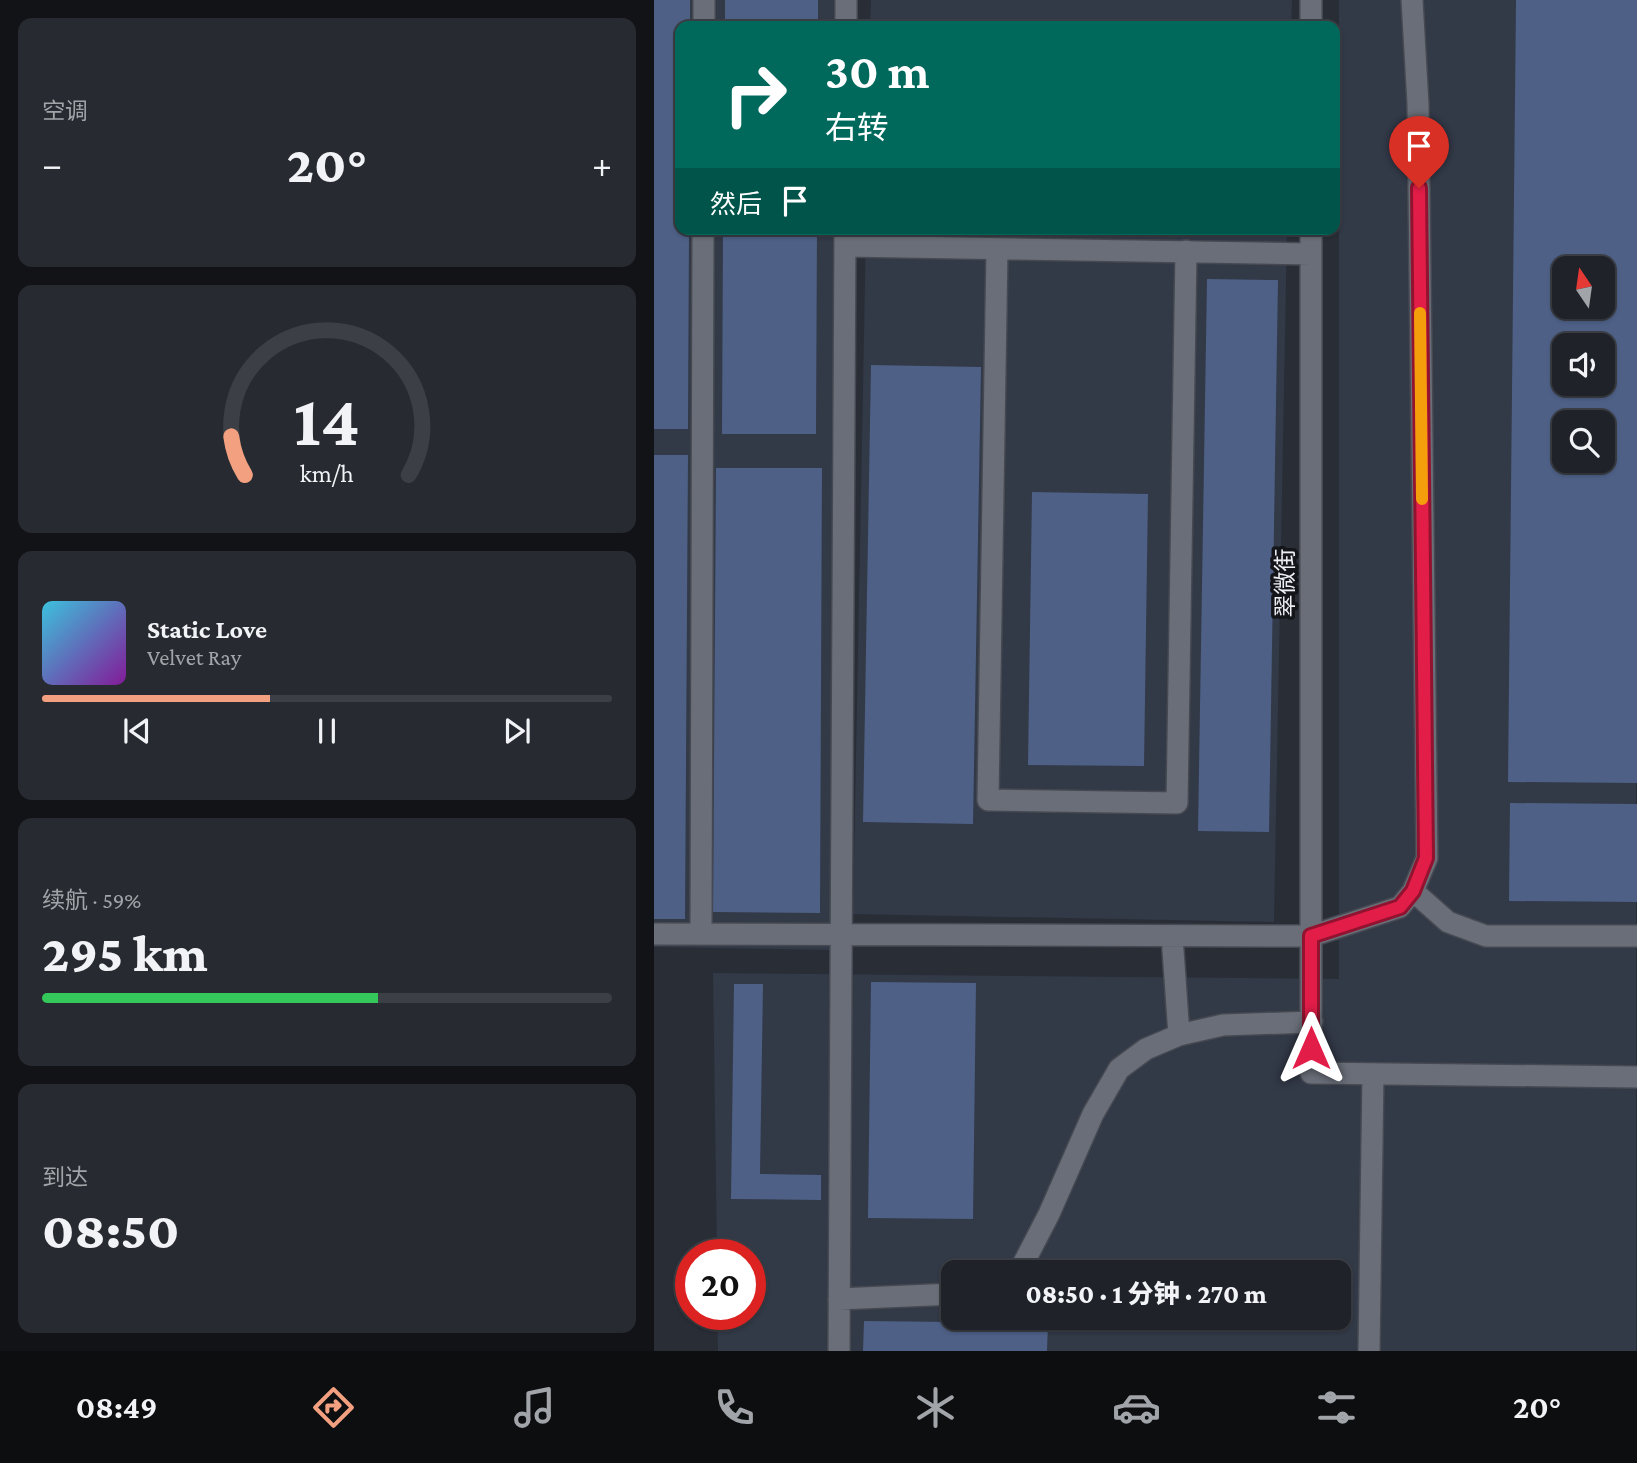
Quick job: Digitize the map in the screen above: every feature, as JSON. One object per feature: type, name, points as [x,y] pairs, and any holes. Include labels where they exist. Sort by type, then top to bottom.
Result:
[{"type":"street","points":[[704,0],[704,21]]},
{"type":"street","points":[[846,0],[846,21]]},
{"type":"street","points":[[1311,0],[1311,21]]},
{"type":"street","points":[[654,934],[1311,936],[1400,907],[1413,891],[1426,858],[1418,104],[1412,0]]},
{"type":"street","points":[[701,934],[703,235]]},
{"type":"street","name":"翠微街","points":[[1311,235],[1311,1073],[1373,1074]]},
{"type":"street","points":[[839,1351],[845,238],[997,249],[1311,254]]},
{"type":"street","points":[[997,249],[988,800],[1163,803],[1177,803],[1186,251]]},
{"type":"street","points":[[1413,891],[1448,922],[1486,936],[1636,936]]},
{"type":"street","points":[[1172,936],[1179,1035]]},
{"type":"street","points":[[1025,1260],[1093,1114],[1119,1069],[1146,1049],[1179,1035],[1223,1025],[1311,1023]]},
{"type":"street","points":[[1369,1351],[1373,1074],[1636,1077]]},
{"type":"street","points":[[839,1299],[941,1295]]},
{"type":"shaded area","points":[[654,0],[844,0],[844,21],[675,21],[675,235],[841,235],[830,950],[654,947]]},
{"type":"shaded area","points":[[871,0],[1292,0],[1291,21],[870,21]]},
{"type":"shaded area","points":[[1339,0],[1636,0],[1636,1351],[718,1351],[717,1330],[766,1330],[766,1239],[717,1239],[713,973],[1339,979]]},
{"type":"shaded area","points":[[866,235],[1287,235],[1274,922],[853,914]]},
{"type":"building","points":[[654,0],[690,0],[690,21],[675,21],[675,235],[689,235],[688,429],[654,429]]},
{"type":"building","points":[[725,0],[818,0],[818,21],[725,21]]},
{"type":"building","points":[[1516,0],[1637,0],[1637,783],[1508,782]]},
{"type":"building","points":[[723,235],[817,235],[816,434],[722,434]]},
{"type":"building","points":[[1207,279],[1278,280],[1269,832],[1198,831]]},
{"type":"building","points":[[871,365],[981,367],[973,824],[863,822]]},
{"type":"building","points":[[654,455],[688,455],[685,919],[654,919]]},
{"type":"building","points":[[716,468],[822,468],[820,913],[713,912]]},
{"type":"building","points":[[1032,492],[1148,494],[1144,766],[1028,765]]},
{"type":"building","points":[[1510,803],[1637,804],[1637,902],[1509,901]]},
{"type":"building","points":[[871,982],[976,983],[973,1219],[868,1218]]},
{"type":"building","points":[[734,984],[763,984],[760,1174],[821,1175],[821,1200],[731,1199]]},
{"type":"building","points":[[864,1321],[941,1322],[941,1330],[1048,1330],[1047,1351],[863,1351]]},
{"type":"slow traffic","points":[[1420,313],[1422,499]]},
{"type":"route","points":[[1311,1048],[1311,936],[1400,907],[1413,891],[1426,858],[1419,188]]}]
